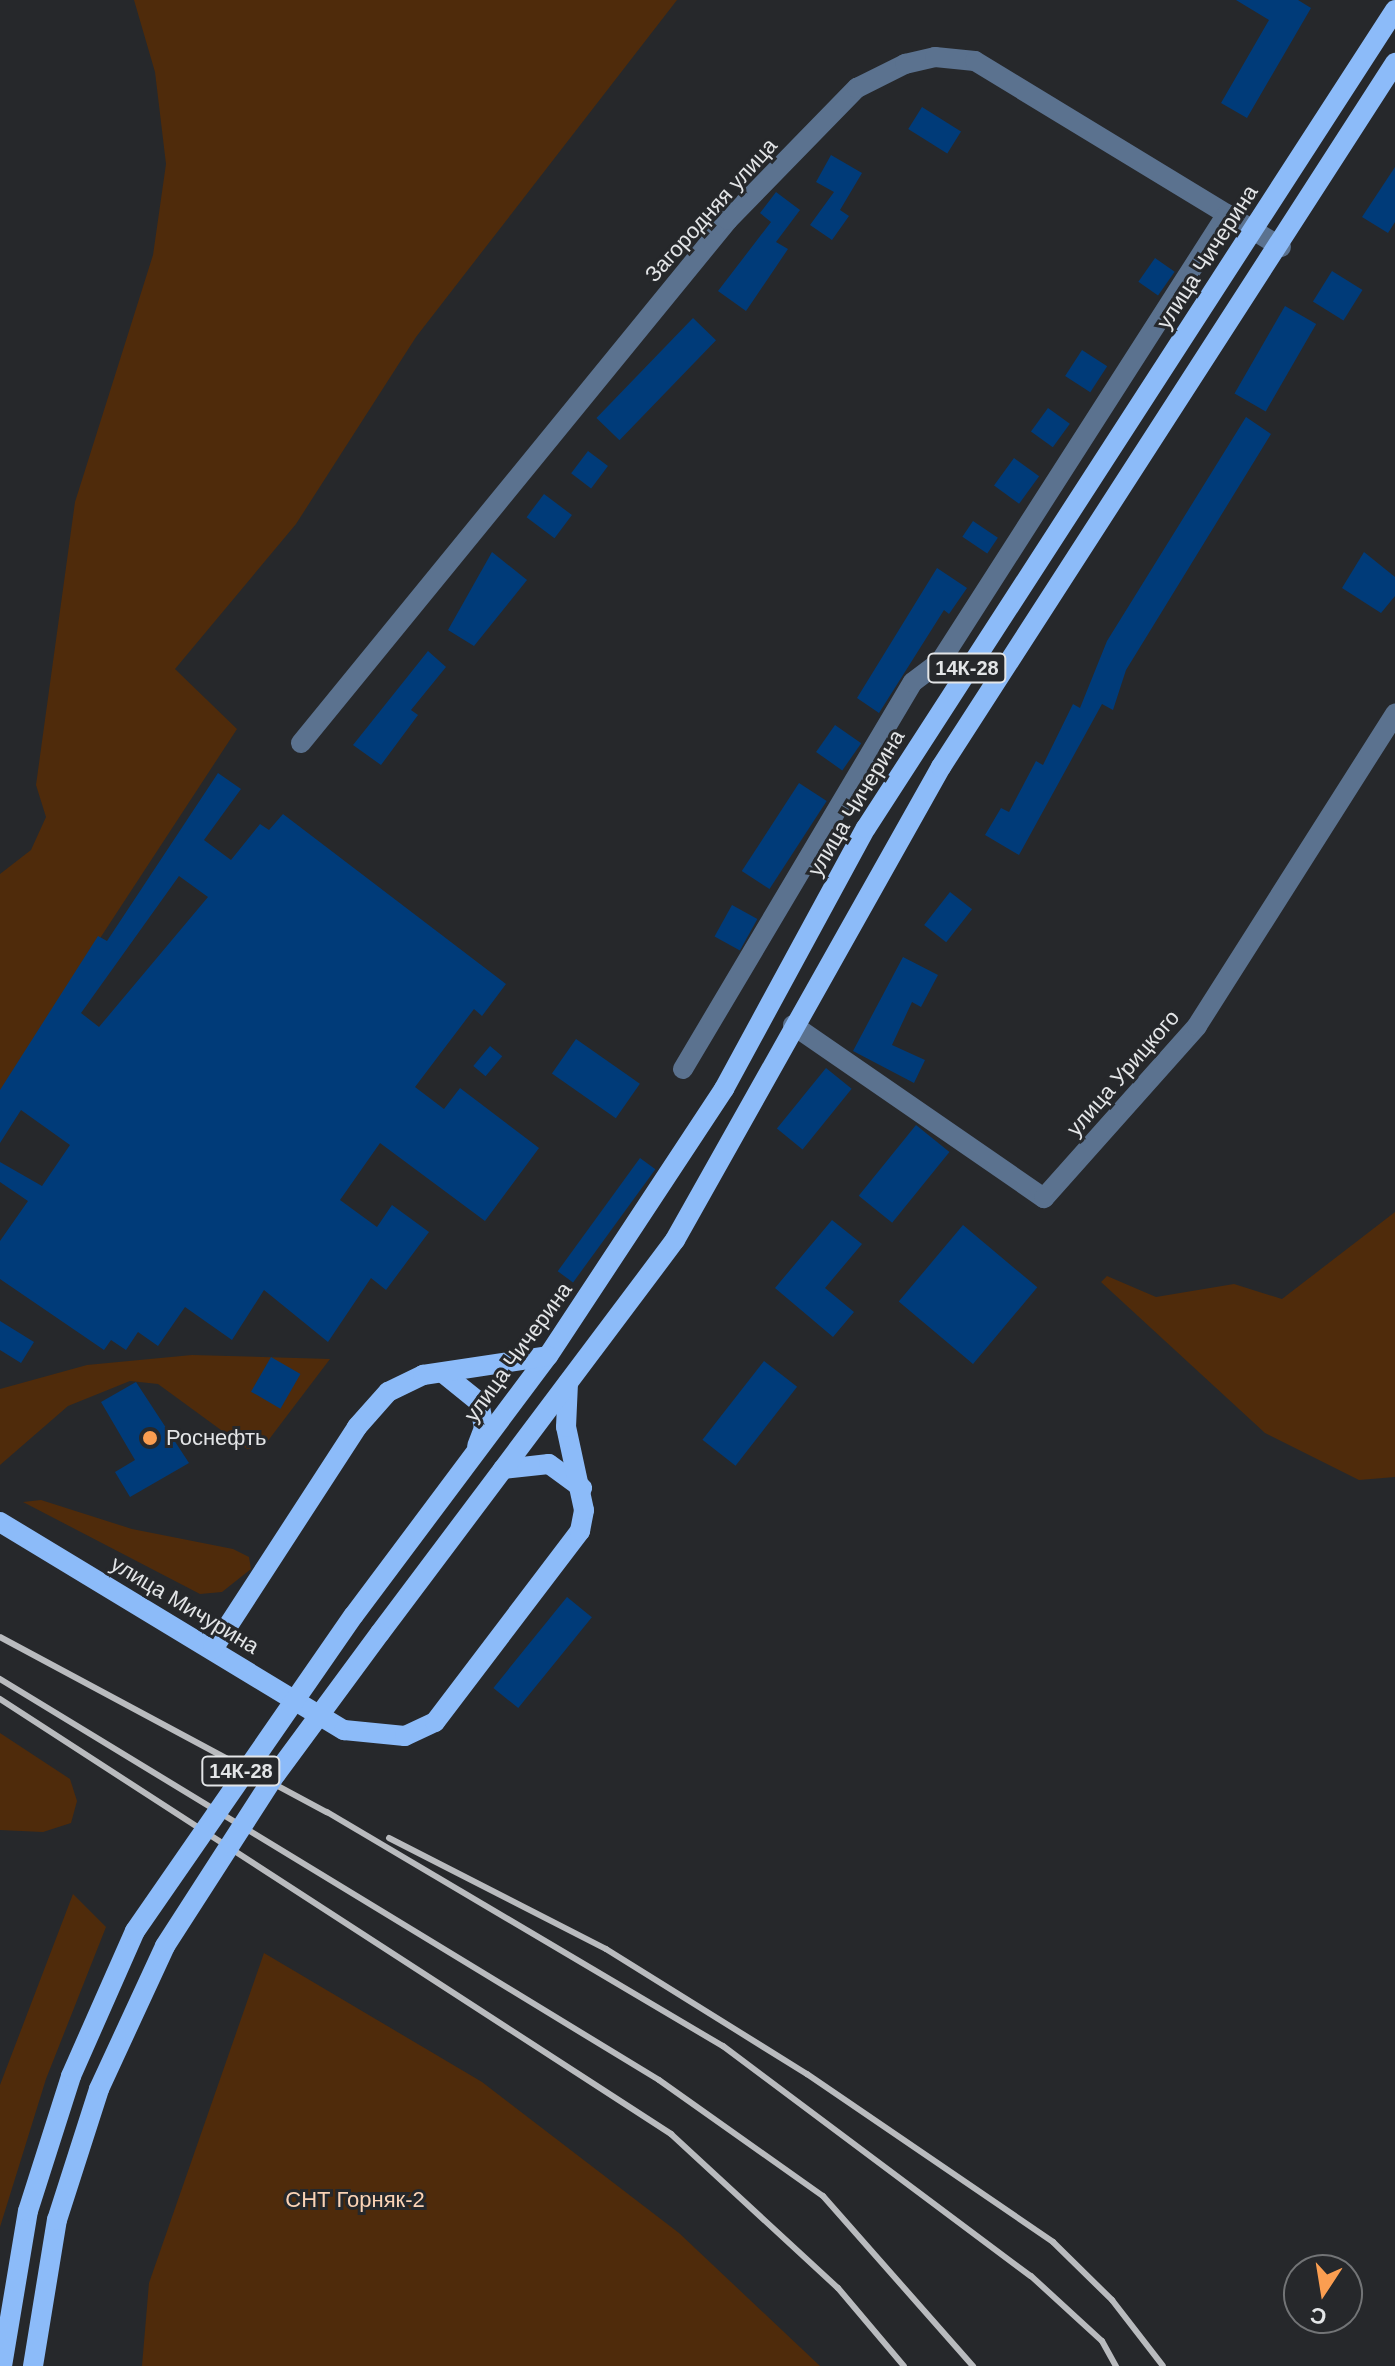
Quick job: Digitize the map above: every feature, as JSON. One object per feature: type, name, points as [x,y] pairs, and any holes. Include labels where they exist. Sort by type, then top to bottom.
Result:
[{"type":"main road","name":"улица Чичерина","points":[[2,2366],[28,2211],[71,2076],[135,1931],[354,1615],[548,1356],[724,1089],[866,828],[1395,10]]},
{"type":"main road","name":"14К-28","points":[[33,2366],[57,2220],[99,2089],[165,1946],[276,1774],[710,1185],[793,1025],[941,767],[1281,247],[1395,63]]},
{"type":"main road","points":[[213,1649],[357,1427],[388,1392],[443,1373],[548,1356]]},
{"type":"main road","points":[[443,1373],[479,1402],[484,1428],[474,1453]]},
{"type":"main road","points":[[568,1381],[566,1427],[582,1488]]},
{"type":"main road","points":[[503,1469],[549,1464],[582,1488]]},
{"type":"main road","name":"улица Мичурина","points":[[0,1522],[344,1730],[405,1736],[435,1722],[570,1551],[584,1510],[582,1488]]},
{"type":"street","name":"Загородняя улица","points":[[301,743],[728,220],[857,88],[905,64],[935,57],[975,61],[1281,247]]},
{"type":"street","points":[[683,1069],[913,682],[940,662],[1227,214]]},
{"type":"street","name":"улица Урицкого","points":[[793,1025],[1044,1198],[1197,1026],[1395,714]]},
{"type":"green space","points":[[134,0],[677,0],[416,337],[296,524],[175,669],[237,729],[0,1091],[0,874],[31,850],[46,817],[36,785],[75,502],[153,255],[166,164],[155,72]]},
{"type":"green space","points":[[1395,1212],[1395,1477],[1359,1480],[1265,1433],[1101,1282],[1107,1276],[1156,1297],[1234,1284],[1282,1299]]},
{"type":"green space","points":[[192,1355],[330,1359],[264,1446],[247,1449],[158,1384],[130,1381],[68,1406],[0,1465],[0,1389],[87,1365]]},
{"type":"green space","points":[[41,1500],[132,1529],[233,1549],[249,1557],[251,1569],[222,1592],[200,1594],[23,1502]]},
{"type":"green space","points":[[0,1733],[70,1779],[77,1801],[71,1823],[43,1832],[0,1830]]},
{"type":"green space","points":[[73,1894],[106,1927],[46,2079],[0,2227],[0,2085]]},
{"type":"green space","name":"СНТ Горняк-2","points":[[264,1953],[482,2082],[679,2233],[820,2366],[142,2366],[149,2283]]},
{"type":"building","points":[[1236,0],[1298,0],[1311,8],[1247,118],[1221,103],[1269,20]]},
{"type":"building","points":[[922,107],[961,131],[947,153],[908,129]]},
{"type":"building","points":[[831,155],[862,173],[840,210],[849,216],[832,240],[810,225],[834,192],[816,182]]},
{"type":"building","points":[[1395,167],[1395,222],[1388,233],[1362,217]]},
{"type":"building","points":[[776,192],[800,210],[776,242],[788,249],[746,311],[718,291],[771,222],[760,213]]},
{"type":"building","points":[[1155,258],[1175,272],[1158,296],[1138,282]]},
{"type":"building","points":[[1332,271],[1363,290],[1343,321],[1313,302]]},
{"type":"building","points":[[1285,306],[1316,324],[1266,411],[1234,393]]},
{"type":"building","points":[[693,318],[716,340],[619,440],[596,418]]},
{"type":"building","points":[[1082,350],[1107,366],[1090,392],[1065,376]]},
{"type":"building","points":[[1048,408],[1070,424],[1053,447],[1031,431]]},
{"type":"building","points":[[1246,417],[1271,434],[1126,670],[1113,710],[1102,704],[1019,855],[985,835],[1001,808],[1009,812],[1036,761],[1043,765],[1073,704],[1080,708],[1107,641]]},
{"type":"building","points":[[588,451],[608,466],[591,488],[571,473]]},
{"type":"building","points":[[1014,458],[1039,476],[1019,504],[994,486]]},
{"type":"building","points":[[544,494],[572,515],[554,538],[527,517]]},
{"type":"building","points":[[973,521],[998,538],[987,554],[962,537]]},
{"type":"building","points":[[492,552],[527,580],[474,646],[448,630]]},
{"type":"building","points":[[1364,552],[1395,577],[1395,596],[1381,613],[1342,588]]},
{"type":"building","points":[[937,568],[967,588],[949,614],[944,610],[879,713],[857,698]]},
{"type":"building","points":[[428,651],[446,667],[411,710],[418,715],[381,765],[353,745]]},
{"type":"building","points":[[835,725],[861,743],[842,770],[816,752]]},
{"type":"building","points":[[218,773],[241,789],[204,840],[231,860],[260,824],[269,830],[283,814],[506,984],[482,1016],[474,1009],[415,1087],[444,1109],[460,1088],[539,1148],[485,1221],[380,1143],[340,1200],[377,1227],[392,1205],[429,1232],[386,1290],[371,1278],[328,1342],[264,1290],[232,1340],[185,1307],[158,1346],[138,1332],[126,1350],[111,1340],[104,1350],[0,1279],[0,1241],[28,1201],[0,1182],[0,1162],[42,1186],[70,1145],[21,1110],[0,1143],[0,1090],[98,936],[107,941]],"holes":[[[179,876],[208,897],[99,1027],[81,1013]]]},
{"type":"building","points":[[799,783],[827,801],[769,889],[742,871]]},
{"type":"building","points":[[950,892],[972,909],[946,942],[924,925]]},
{"type":"building","points":[[732,905],[757,919],[740,951],[715,936]]},
{"type":"building","points":[[903,957],[938,975],[921,1007],[912,1002],[892,1045],[925,1060],[914,1083],[853,1051]]},
{"type":"building","points":[[576,1039],[640,1084],[616,1118],[552,1073]]},
{"type":"building","points":[[490,1046],[502,1056],[486,1076],[473,1066]]},
{"type":"building","points":[[826,1068],[852,1089],[803,1149],[777,1129]]},
{"type":"building","points":[[916,1125],[949,1152],[892,1223],[859,1196]]},
{"type":"building","points":[[640,1158],[655,1169],[573,1282],[558,1271]]},
{"type":"building","points":[[832,1220],[862,1244],[825,1288],[854,1312],[833,1337],[775,1288]]},
{"type":"building","points":[[963,1225],[1037,1287],[973,1364],[899,1302]]},
{"type":"building","points":[[0,1321],[34,1342],[21,1363],[0,1350]]},
{"type":"building","points":[[271,1357],[300,1374],[280,1409],[251,1392]]},
{"type":"building","points":[[764,1361],[797,1387],[736,1466],[702,1440]]},
{"type":"building","name":"Роснефть","points":[[136,1382],[189,1463],[130,1497],[115,1472],[135,1460],[101,1402]]},
{"type":"building","points":[[567,1597],[592,1617],[518,1708],[493,1688]]},
{"type":"railway","points":[[0,1637],[327,1812],[723,2046],[1031,2276],[1102,2341],[1116,2366]]},
{"type":"railway","points":[[0,1679],[659,2080],[823,2196],[973,2366]]},
{"type":"railway","points":[[0,1699],[671,2134],[838,2288],[904,2366]]},
{"type":"railway","points":[[389,1838],[606,1949],[807,2074],[1053,2242],[1112,2300],[1163,2366]]},
{"type":"place","name":"Роснефть","points":[[150,1438]]}]
